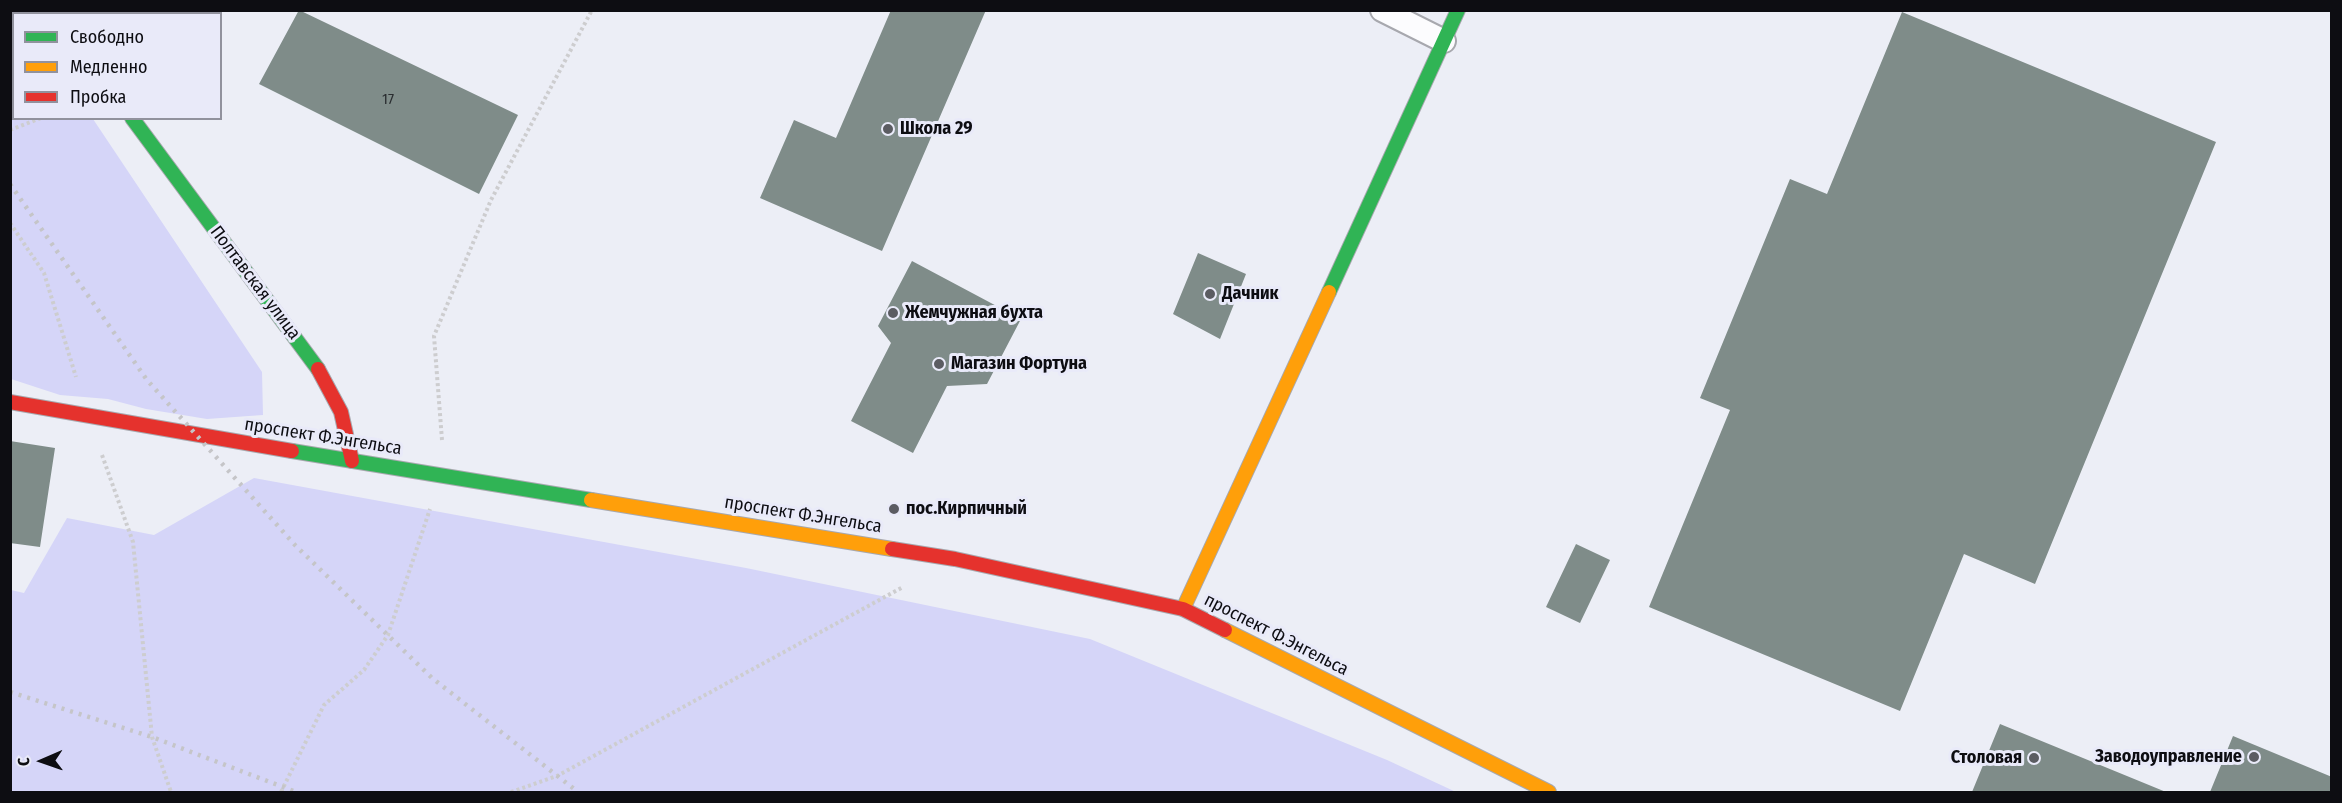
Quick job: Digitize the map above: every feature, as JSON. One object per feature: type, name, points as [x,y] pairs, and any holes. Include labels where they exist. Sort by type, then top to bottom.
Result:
[{"type":"street","points":[[1183,609],[1458,10]]},
{"type":"street","name":"Полтавская улица","points":[[133,120],[314,362],[341,412],[352,461]]},
{"type":"street","name":"проспект Ф.Энгельса","points":[[10,402],[352,461],[955,559],[1183,609],[1549,792]]},
{"type":"lane","points":[[1382,10],[1444,41]]},
{"type":"path","points":[[281,792],[324,705],[364,670],[388,635],[442,474],[442,432],[435,336],[491,200],[592,10]]},
{"type":"path","points":[[10,130],[36,120]]},
{"type":"path","points":[[10,223],[44,273],[88,416],[133,542],[152,737],[171,792]]},
{"type":"path","points":[[511,792],[557,776],[955,559]]},
{"type":"shaded area","points":[[22,10],[23,12],[12,12],[12,120],[94,120],[262,372],[263,415],[207,419],[146,409],[108,399],[60,395],[11,379],[10,11]]},
{"type":"shaded area","points":[[254,478],[746,568],[1090,639],[1387,760],[1456,792],[11,792],[11,590],[24,593],[67,518],[154,535]]},
{"type":"building","points":[[299,10],[518,115],[479,194],[259,84]]},
{"type":"building","name":"Школа 29","points":[[891,10],[986,10],[882,251],[760,198],[794,120],[836,138]]},
{"type":"building","points":[[1902,12],[2216,142],[2035,584],[1964,554],[1900,711],[1649,607],[1730,410],[1700,398],[1790,179],[1827,194]]},
{"type":"building","name":"Дачник","points":[[1198,253],[1246,274],[1220,339],[1173,314]]},
{"type":"building","name":"Магазин Фортуна","points":[[912,261],[1021,319],[987,384],[947,386],[913,453],[851,421],[891,343],[878,326]]},
{"type":"building","points":[[10,441],[55,448],[40,547],[10,543]]},
{"type":"building","points":[[1576,544],[1610,560],[1580,623],[1546,607]]},
{"type":"building","name":"Столовая","points":[[2000,724],[2166,792],[1972,792]]},
{"type":"building","name":"Заводоуправление","points":[[2233,736],[2332,777],[2332,792],[2210,792]]},
{"type":"railway","points":[[10,184],[147,380],[295,545],[432,678],[578,792]]},
{"type":"railway","points":[[10,692],[152,737],[296,792]]},
{"type":"traffic: fast","points":[[1329,292],[1458,10]]},
{"type":"traffic: fast","points":[[133,120],[318,369]]},
{"type":"traffic: fast","points":[[292,451],[591,500]]},
{"type":"traffic: slow","points":[[1183,609],[1329,292]]},
{"type":"traffic: slow","points":[[591,500],[892,549]]},
{"type":"traffic: slow","points":[[1225,630],[1549,792]]},
{"type":"traffic: jam","points":[[318,369],[341,412],[352,461]]},
{"type":"traffic: jam","points":[[10,402],[292,451]]},
{"type":"traffic: jam","points":[[892,549],[955,559],[1183,609],[1225,630]]},
{"type":"place","name":"Школа 29","points":[[888,129]]},
{"type":"place","name":"Дачник","points":[[1210,294]]},
{"type":"place","name":"Жемчужная бухта","points":[[893,313]]},
{"type":"place","name":"Магазин Фортуна","points":[[939,364]]},
{"type":"place","name":"пос.Кирпичный","points":[[894,509]]},
{"type":"place","name":"Заводоуправление","points":[[2254,757]]},
{"type":"place","name":"Столовая","points":[[2034,758]]}]
